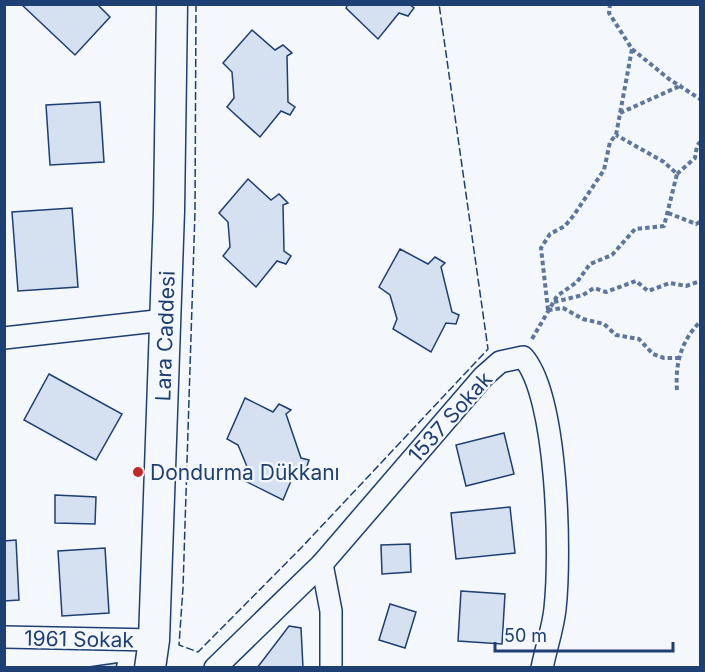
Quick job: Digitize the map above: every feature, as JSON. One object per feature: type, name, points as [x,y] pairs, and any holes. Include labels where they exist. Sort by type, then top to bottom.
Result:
[{"type":"street","name":"Lara Caddesi","points":[[152,654],[165,320],[172,4]]},
{"type":"street","points":[[4,338],[165,320]]},
{"type":"street","points":[[523,357],[533,368],[548,416],[556,519],[555,609],[542,668]]},
{"type":"street","name":"1537 Sokak","points":[[215,668],[322,564],[483,377],[500,362],[523,357]]},
{"type":"street","points":[[322,564],[331,611],[331,668]]},
{"type":"street","name":"1961 Sokak","points":[[4,637],[152,654]]},
{"type":"path","points":[[610,4],[609,13],[632,49],[669,79],[682,85],[700,99]]},
{"type":"path","points":[[548,310],[541,248],[550,234],[565,226],[604,170],[610,142],[616,135],[632,49]]},
{"type":"path","points":[[620,113],[682,85]]},
{"type":"path","points":[[616,135],[664,162],[677,174]]},
{"type":"path","points":[[523,357],[553,302],[576,282],[590,264],[612,255],[635,229],[664,226],[677,174],[695,158],[700,142]]},
{"type":"path","points":[[668,213],[696,224],[700,222]]},
{"type":"path","points":[[553,302],[583,295],[594,288],[606,292],[636,281],[648,291],[670,283],[686,286],[700,281]]},
{"type":"path","points":[[548,310],[563,308],[583,319],[604,324],[616,335],[639,339],[653,354],[664,358],[678,358]]},
{"type":"path","points":[[677,390],[678,358],[690,332],[700,322]]},
{"type":"building","points":[[21,4],[97,4],[110,17],[75,55]]},
{"type":"building","points":[[348,4],[409,4],[414,8],[408,16],[399,13],[378,39],[346,8]]},
{"type":"building","points":[[252,30],[275,50],[283,45],[292,53],[287,56],[288,102],[295,107],[290,115],[281,111],[260,137],[227,107],[234,98],[232,72],[223,63]]},
{"type":"building","points":[[100,102],[104,162],[50,165],[46,105]]},
{"type":"building","points":[[248,179],[271,200],[279,194],[288,203],[283,205],[284,251],[291,256],[286,264],[277,261],[256,287],[223,256],[230,247],[228,222],[219,213]]},
{"type":"building","points":[[72,208],[78,287],[18,291],[12,212]]},
{"type":"building","points":[[400,249],[428,264],[435,257],[445,263],[441,267],[452,312],[459,315],[456,324],[446,323],[431,352],[393,329],[397,319],[390,295],[379,287]]},
{"type":"building","points":[[49,374],[122,414],[96,460],[24,420]]},
{"type":"building","points":[[245,398],[273,412],[279,404],[291,410],[286,414],[301,458],[309,460],[306,469],[296,469],[283,500],[243,480],[248,469],[238,445],[227,439]]},
{"type":"building","points":[[504,433],[514,474],[466,486],[456,445]]},
{"type":"building","points":[[55,495],[96,497],[95,524],[55,523]]},
{"type":"building","points":[[510,507],[515,553],[456,559],[451,513]]},
{"type":"building","points":[[16,540],[19,600],[4,601],[4,541]]},
{"type":"building","points":[[410,544],[411,572],[382,574],[381,545]]},
{"type":"building","points":[[105,548],[109,613],[62,616],[58,551]]},
{"type":"building","points":[[461,591],[505,594],[502,644],[458,641]]},
{"type":"building","points":[[390,604],[416,612],[405,648],[379,640]]},
{"type":"building","points":[[289,626],[301,628],[303,668],[257,668]]},
{"type":"building","points":[[117,663],[116,668],[81,668]]},
{"type":"fence","points":[[196,4],[195,211],[183,588],[179,645],[198,652],[302,547],[488,349],[439,4]]},
{"type":"place","name":"Dondurma Dükkanı","points":[[138,472]]}]
